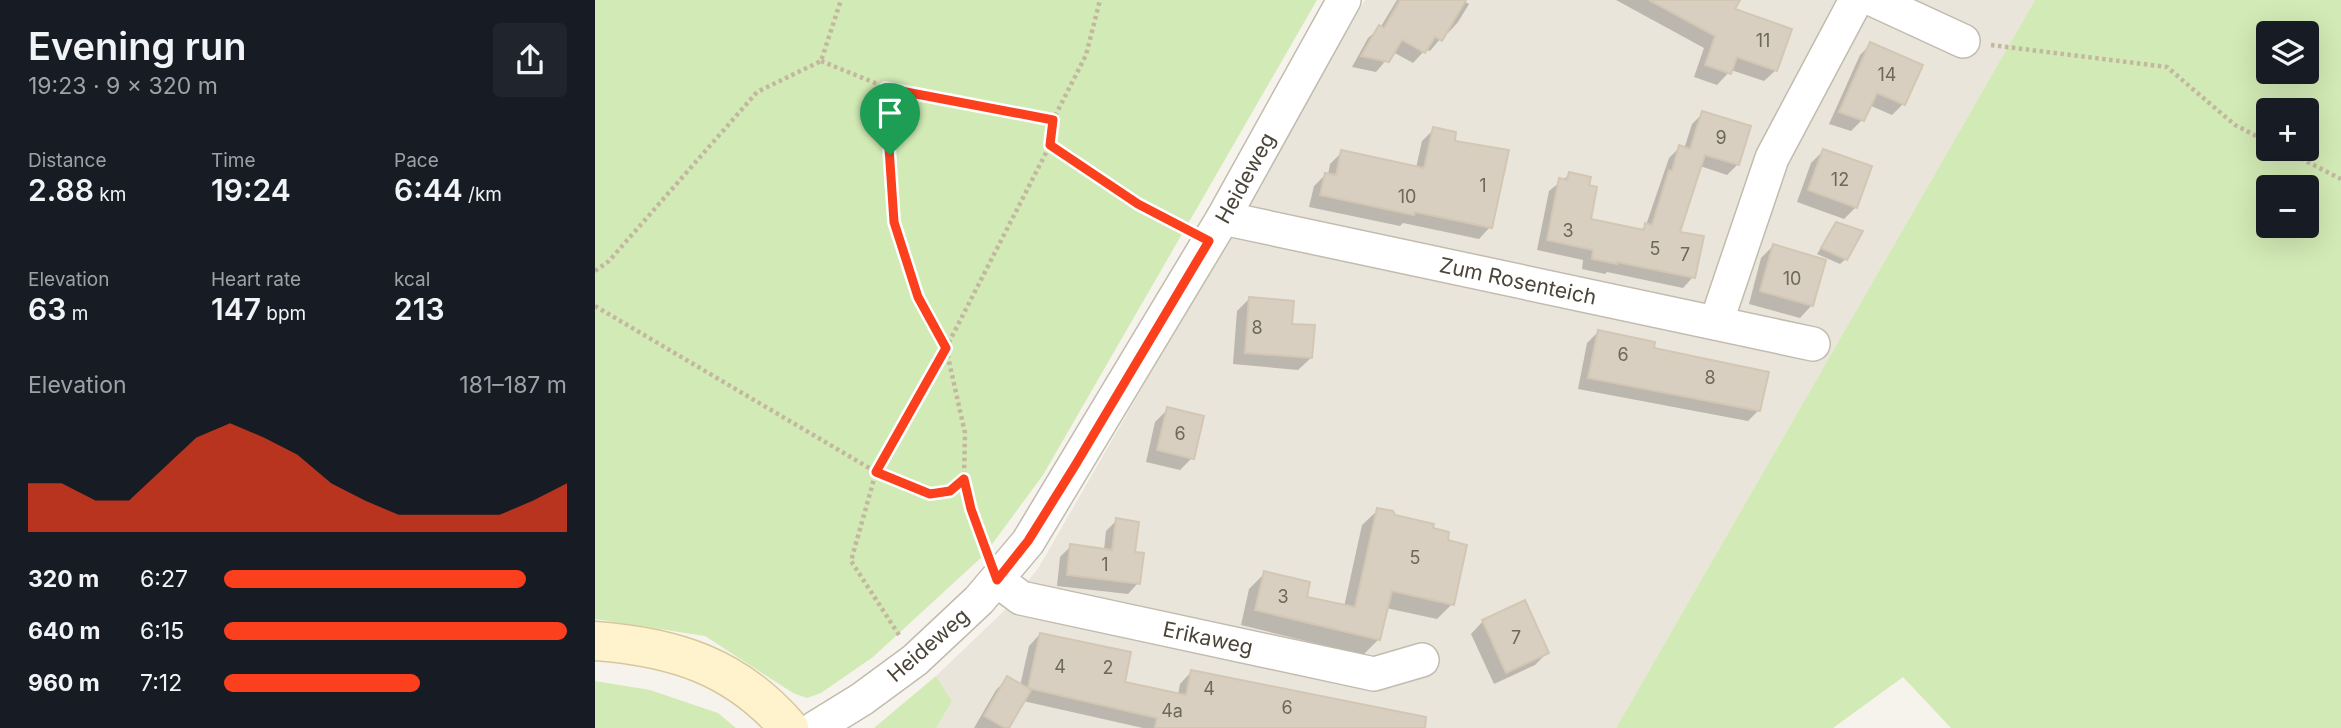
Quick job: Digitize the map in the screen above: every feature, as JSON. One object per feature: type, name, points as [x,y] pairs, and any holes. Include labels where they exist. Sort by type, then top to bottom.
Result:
[{"type":"street","name":"Heideweg","points":[[815,728],[862,699],[915,660],[963,616],[997,580],[1028,541],[1216,230],[1344,0]]},
{"type":"street","points":[[1716,323],[1772,158],[1856,0]]},
{"type":"street","points":[[1874,0],[1963,41]]},
{"type":"street","name":"Zum Rosenteich","points":[[1216,230],[1716,323],[1813,344]]},
{"type":"street","name":"Erikaweg","points":[[997,580],[1021,598],[1374,674],[1422,660]]},
{"type":"street","points":[[595,641],[669,651],[699,661],[728,675],[753,692],[789,728]]},
{"type":"path","points":[[595,271],[609,261],[757,92],[821,61],[841,0]]},
{"type":"path","points":[[915,660],[851,561],[876,472],[946,348],[1050,145],[1053,120],[1086,55],[1100,0]]},
{"type":"path","points":[[1963,41],[2167,67],[2235,125],[2256,136]]},
{"type":"path","points":[[821,61],[885,88],[1053,120]]},
{"type":"path","points":[[885,88],[894,222],[918,297],[946,348],[965,433],[964,479],[971,509],[997,580]]},
{"type":"path","points":[[1050,145],[1138,204],[1216,230]]},
{"type":"path","points":[[2305,161],[2341,179]]},
{"type":"path","points":[[595,306],[876,472],[930,494],[950,491],[964,479]]},
{"type":"shaded area","points":[[1365,0],[2035,0],[1616,728],[936,728],[952,701],[936,676],[1007,608],[1039,567]]},
{"type":"green space","points":[[595,0],[1317,0],[1043,475],[984,555],[873,657],[821,693],[807,698],[793,693],[705,636],[595,619]]},
{"type":"green space","points":[[2035,0],[2341,0],[2341,728],[1951,728],[1903,677],[1833,728],[1616,728]]},
{"type":"green space","points":[[936,676],[952,701],[936,728],[874,728]]},
{"type":"green space","points":[[595,681],[650,690],[718,713],[736,728],[595,728]]},
{"type":"building","points":[[1400,0],[1466,0],[1442,41],[1435,37],[1425,53],[1402,40],[1389,62],[1361,56],[1379,25],[1384,28]]},
{"type":"building","points":[[1649,0],[1740,0],[1735,9],[1792,29],[1777,71],[1737,57],[1731,74],[1705,65],[1715,36]]},
{"type":"building","points":[[1870,42],[1923,65],[1905,105],[1877,93],[1864,121],[1839,112]]},
{"type":"building","points":[[1702,111],[1751,126],[1739,165],[1705,155],[1680,232],[1704,236],[1695,278],[1592,259],[1593,250],[1547,240],[1559,178],[1567,180],[1569,172],[1591,177],[1589,185],[1597,187],[1591,219],[1644,230],[1645,223],[1652,225],[1679,145],[1690,149]]},
{"type":"building","points":[[1433,127],[1456,132],[1455,141],[1509,150],[1492,228],[1320,195],[1325,173],[1336,175],[1341,150],[1424,168]]},
{"type":"building","points":[[1823,149],[1872,166],[1857,208],[1808,190]]},
{"type":"building","points":[[1836,222],[1863,231],[1847,260],[1821,248]]},
{"type":"building","points":[[1773,244],[1826,260],[1813,306],[1760,291]]},
{"type":"building","points":[[1249,297],[1294,301],[1292,324],[1315,325],[1312,358],[1245,353]]},
{"type":"building","points":[[1598,330],[1655,342],[1654,348],[1769,372],[1760,411],[1588,378]]},
{"type":"building","points":[[1167,407],[1204,416],[1194,459],[1157,450]]},
{"type":"building","points":[[1377,508],[1434,524],[1433,528],[1449,532],[1448,540],[1467,545],[1454,605],[1392,591],[1380,640],[1255,610],[1264,571],[1310,582],[1307,597],[1355,607]]},
{"type":"building","points":[[1116,518],[1139,522],[1135,552],[1144,553],[1140,584],[1067,575],[1070,544],[1112,550]]},
{"type":"building","points":[[1525,600],[1549,653],[1506,673],[1482,620]]},
{"type":"building","points":[[1040,633],[1131,652],[1125,682],[1186,695],[1191,670],[1426,717],[1425,728],[1155,728],[1157,718],[1028,688]]},
{"type":"building","points":[[1007,676],[1031,690],[1009,728],[984,716]]},
{"type":"route","points":[[885,88],[1053,120],[1050,145],[1138,204],[1209,241],[1028,541],[997,580],[971,509],[964,479],[950,491],[930,494],[876,472],[946,348],[918,297],[894,222],[890,155],[885,88]]}]
